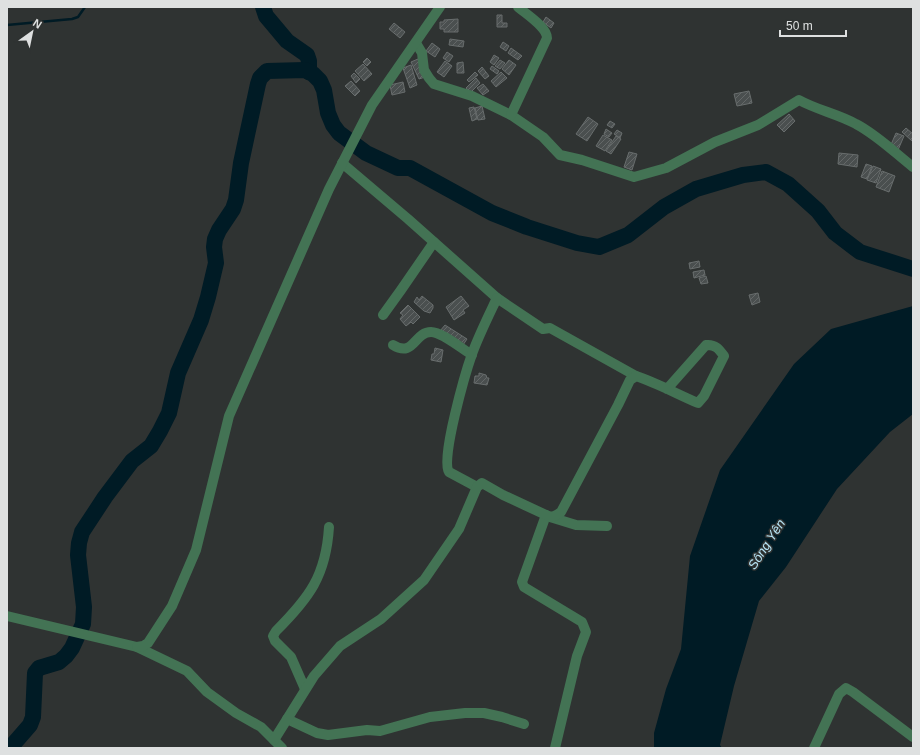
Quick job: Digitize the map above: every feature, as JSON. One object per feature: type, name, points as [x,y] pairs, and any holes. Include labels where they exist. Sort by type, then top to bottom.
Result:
[{"type":"street","points":[[137,647],[148,643],[172,606],[196,550],[229,416],[329,189],[372,104],[440,7]]},
{"type":"street","points":[[511,115],[547,38],[546,32],[518,7]]},
{"type":"street","points":[[416,43],[422,53],[424,70],[434,84],[472,96],[511,115],[543,137],[560,155],[582,160],[634,177],[666,168],[715,142],[758,125],[799,100],[810,107],[855,123],[876,136],[912,164]]},
{"type":"street","points":[[344,159],[497,298],[543,329],[550,328],[636,376],[653,382],[667,389],[698,403],[704,396],[724,356],[719,349],[712,344],[706,345],[667,389]]},
{"type":"street","points":[[383,315],[434,242]]},
{"type":"street","points":[[477,487],[449,472],[446,465],[451,434],[464,381],[472,355],[497,298]]},
{"type":"street","points":[[393,345],[401,349],[407,348],[422,335],[431,332],[441,335],[472,355]]},
{"type":"street","points":[[548,516],[556,516],[561,512],[630,380],[636,376]]},
{"type":"street","points":[[274,740],[314,676],[340,646],[381,619],[424,580],[459,529],[477,487],[482,483],[503,496],[548,516],[576,525],[606,526]]},
{"type":"street","points":[[548,516],[522,582],[524,587],[582,622],[586,632],[577,656],[555,748]]},
{"type":"street","points":[[305,689],[291,657],[273,636],[303,602],[315,583],[326,557],[329,527]]},
{"type":"street","points":[[7,616],[137,647],[187,671],[207,692],[236,714],[261,727],[282,748]]},
{"type":"street","points":[[814,748],[839,694],[846,688],[913,737]]},
{"type":"street","points":[[287,719],[317,733],[328,735],[368,730],[380,731],[430,717],[465,713],[484,713],[524,724]]},
{"type":"water","name":"Sông Yên","points":[[913,306],[913,414],[890,432],[837,489],[786,567],[759,601],[734,686],[720,745],[722,748],[654,748],[654,733],[666,689],[681,649],[690,556],[720,470],[794,364],[831,329]]},
{"type":"building","points":[[497,15],[502,15],[502,23],[507,23],[507,27],[497,27]]},
{"type":"building","points":[[546,17],[554,23],[551,28],[543,22]]},
{"type":"building","points":[[458,19],[458,32],[444,32],[444,29],[440,29],[440,22],[444,22],[444,20]]},
{"type":"building","points":[[394,23],[405,32],[400,38],[389,29]]},
{"type":"building","points":[[450,39],[464,41],[463,47],[449,45]]},
{"type":"building","points":[[503,42],[509,46],[506,51],[500,47]]},
{"type":"building","points":[[432,43],[440,49],[435,57],[426,51]]},
{"type":"building","points":[[511,48],[522,56],[518,60],[508,53]]},
{"type":"building","points":[[447,52],[453,56],[449,62],[443,58]]},
{"type":"building","points":[[494,55],[499,58],[494,65],[490,62]]},
{"type":"building","points":[[367,58],[371,62],[367,66],[363,62]]},
{"type":"building","points":[[418,59],[425,77],[419,79],[411,62]]},
{"type":"building","points":[[500,60],[505,63],[500,69],[495,66]]},
{"type":"building","points":[[509,60],[516,65],[509,75],[502,69]]},
{"type":"building","points":[[445,61],[452,66],[444,77],[437,72]]},
{"type":"building","points":[[463,62],[464,73],[457,73],[457,63]]},
{"type":"building","points":[[363,64],[372,74],[364,81],[355,71]]},
{"type":"building","points":[[411,65],[417,85],[410,88],[403,68]]},
{"type":"building","points":[[492,66],[499,71],[497,74],[490,69]]},
{"type":"building","points":[[482,67],[489,76],[485,79],[478,71]]},
{"type":"building","points":[[475,72],[478,75],[469,82],[467,80]]},
{"type":"building","points":[[501,72],[507,78],[496,87],[491,81]]},
{"type":"building","points":[[354,73],[360,79],[356,83],[351,76]]},
{"type":"building","points":[[476,78],[480,83],[470,93],[466,88]]},
{"type":"building","points":[[351,81],[360,91],[355,96],[345,86]]},
{"type":"building","points":[[403,82],[405,92],[392,95],[390,85]]},
{"type":"building","points":[[483,84],[489,91],[483,95],[477,88]]},
{"type":"building","points":[[749,91],[752,103],[737,106],[734,94]]},
{"type":"building","points":[[482,106],[485,119],[478,120],[475,108]]},
{"type":"building","points":[[474,107],[477,119],[472,121],[469,108]]},
{"type":"building","points":[[789,114],[795,121],[784,132],[777,125]]},
{"type":"building","points":[[588,117],[598,124],[587,141],[576,134]]},
{"type":"building","points":[[610,121],[615,124],[612,128],[607,125]]},
{"type":"building","points":[[906,128],[913,134],[912,141],[902,132]]},
{"type":"building","points":[[606,129],[612,133],[609,137],[604,134]]},
{"type":"building","points":[[617,130],[622,133],[620,138],[614,134]]},
{"type":"building","points":[[896,133],[904,136],[898,150],[890,147]]},
{"type":"building","points":[[603,135],[612,140],[605,151],[596,146]]},
{"type":"building","points":[[616,136],[621,139],[611,154],[606,151]]},
{"type":"building","points":[[629,152],[637,154],[632,170],[624,167]]},
{"type":"building","points":[[839,153],[858,155],[857,167],[838,164]]},
{"type":"building","points":[[866,164],[872,166],[867,179],[861,177]]},
{"type":"building","points":[[873,166],[881,169],[876,183],[867,180]]},
{"type":"building","points":[[882,171],[895,176],[889,192],[876,187]]},
{"type":"building","points":[[699,261],[700,267],[690,269],[689,263]]},
{"type":"building","points":[[704,270],[705,275],[694,278],[693,272]]},
{"type":"building","points":[[706,276],[708,283],[701,284],[699,278]]},
{"type":"building","points":[[758,293],[760,302],[752,305],[749,295]]},
{"type":"building","points":[[422,296],[433,305],[430,313],[424,311],[414,302],[417,297],[419,300]]},
{"type":"building","points":[[461,296],[469,306],[463,310],[465,313],[454,320],[446,307]]},
{"type":"building","points":[[408,305],[420,317],[413,324],[411,322],[406,326],[400,319],[403,315],[400,313]]},
{"type":"building","points":[[445,325],[467,339],[463,345],[440,331]]},
{"type":"building","points":[[435,348],[443,350],[441,362],[431,360]]},
{"type":"building","points":[[479,373],[486,375],[487,378],[489,378],[487,385],[474,383],[475,376],[479,376]]},
{"type":"waterway","points":[[7,25],[72,19],[78,17],[85,7]]},
{"type":"waterway","points":[[263,7],[266,16],[287,41],[307,55],[309,61],[309,72]]},
{"type":"waterway","points":[[10,748],[30,725],[33,717],[35,673],[39,668],[59,662],[66,656],[72,648],[83,624],[84,607],[78,555],[82,532],[105,497],[132,461],[151,446],[169,413],[178,373],[201,320],[208,297],[216,263],[214,247],[215,239],[219,230],[233,209],[236,200],[241,163],[258,84],[260,78],[267,71],[305,70],[313,74],[320,81],[324,90],[328,113],[333,125],[339,133],[366,153],[398,168],[410,168],[492,213],[527,227],[577,243],[599,247],[628,235],[664,207],[696,189],[743,175],[766,172],[788,184],[818,211],[835,233],[860,252],[913,269]]}]
